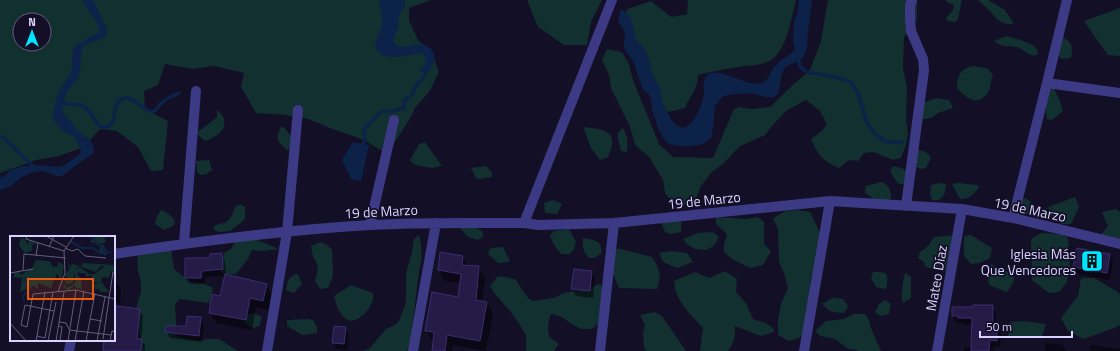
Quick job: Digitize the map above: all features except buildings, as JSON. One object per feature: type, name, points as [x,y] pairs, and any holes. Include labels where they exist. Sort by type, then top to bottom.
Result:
[{"type":"street","points":[[524,223],[604,17],[612,0]]},
{"type":"street","points":[[906,206],[924,70],[923,59],[911,31],[910,5],[912,0]]},
{"type":"street","points":[[1013,218],[1067,0]]},
{"type":"street","points":[[1047,83],[1120,93]]},
{"type":"street","points":[[184,243],[196,91]]},
{"type":"street","points":[[267,351],[287,232],[298,110]]},
{"type":"street","points":[[370,225],[394,120]]},
{"type":"street","points":[[804,351],[830,201]]},
{"type":"street","name":"19 de Marzo","points":[[115,254],[184,243],[370,225],[436,223],[524,223],[538,225],[614,223],[830,201],[962,209],[1013,218],[1120,244]]},
{"type":"street","name":"Mateo Díaz","points":[[938,351],[962,209]]},
{"type":"street","points":[[413,351],[436,223]]},
{"type":"street","points":[[600,351],[614,223]]},
{"type":"street","points":[[69,351],[71,341]]},
{"type":"green space","points":[[0,0],[431,0],[409,8],[409,21],[418,40],[432,53],[439,72],[429,92],[415,108],[411,117],[387,154],[364,140],[308,119],[286,115],[256,113],[241,87],[244,73],[214,66],[192,69],[165,64],[158,85],[144,91],[145,108],[168,121],[163,170],[151,171],[138,147],[117,131],[100,129],[84,147],[59,156],[36,160],[0,173]]},
{"type":"green space","points":[[528,0],[602,0],[591,22],[587,45],[564,45],[538,27]]},
{"type":"green space","points":[[688,0],[796,0],[785,41],[775,57],[765,63],[698,75],[697,85],[685,108],[668,112],[664,109],[654,78],[645,58],[636,45],[625,17],[627,9],[651,1],[671,17],[687,14]]},
{"type":"green space","points":[[828,0],[917,0],[917,19],[914,27],[904,37],[903,68],[907,87],[906,119],[908,134],[901,158],[893,160],[873,152],[864,153],[858,161],[849,160],[839,168],[829,163],[816,149],[811,139],[822,131],[827,124],[820,111],[806,100],[786,111],[765,135],[740,146],[724,163],[712,172],[701,186],[696,198],[689,206],[677,204],[669,198],[665,193],[663,180],[649,157],[635,145],[630,127],[611,88],[609,75],[602,60],[607,49],[622,52],[629,64],[633,80],[659,144],[673,157],[713,158],[734,109],[740,107],[751,109],[770,107],[810,70],[821,41]]},
{"type":"green space","points":[[945,0],[962,0],[958,19],[955,22],[948,21],[946,18],[953,10],[954,5]]},
{"type":"green space","points":[[978,0],[988,0],[1005,10],[1014,24],[1006,24],[1000,21]]},
{"type":"green space","points":[[1120,8],[1120,56],[1108,55],[1084,21]]},
{"type":"green space","points":[[1007,36],[1031,44],[1037,49],[1038,54],[1031,55],[1019,48],[1003,46],[994,41]]},
{"type":"green space","points":[[1057,36],[1066,39],[1072,46],[1071,58],[1061,59],[1053,46]]},
{"type":"green space","points":[[973,66],[987,68],[993,75],[987,94],[979,100],[967,97],[957,88],[960,73],[968,67]]},
{"type":"green space","points":[[1052,85],[1063,111],[1052,120],[1047,119],[1045,105],[1047,94]]},
{"type":"green space","points":[[936,98],[949,100],[953,108],[938,113],[931,118],[920,120],[913,113],[923,103]]},
{"type":"green space","points":[[217,110],[224,119],[223,129],[217,135],[205,141],[196,133],[217,117]]},
{"type":"green space","points":[[281,127],[284,127],[293,139],[292,146],[287,150],[278,140]]},
{"type":"green space","points":[[583,127],[598,129],[608,133],[612,142],[608,157],[600,160],[591,148]]},
{"type":"green space","points":[[623,128],[626,134],[628,146],[627,152],[621,151],[618,139],[618,133]]},
{"type":"green space","points":[[425,142],[442,166],[432,168],[415,165],[410,160],[419,144]]},
{"type":"green space","points":[[915,150],[924,151],[930,156],[931,158],[926,168],[922,169],[913,164]]},
{"type":"green space","points":[[209,160],[212,170],[201,175],[197,172],[196,161]]},
{"type":"green space","points":[[486,166],[492,172],[492,177],[480,179],[476,178],[471,168]]},
{"type":"green space","points":[[893,166],[904,169],[906,172],[906,184],[899,184],[896,181],[890,171]]},
{"type":"green space","points":[[881,182],[889,188],[891,198],[886,202],[880,202],[866,193],[865,197],[866,186]]},
{"type":"green space","points":[[939,183],[946,184],[944,194],[939,200],[932,200],[930,194],[931,185]]},
{"type":"green space","points":[[958,183],[977,185],[979,187],[969,197],[960,199],[952,184]]},
{"type":"green space","points":[[1075,197],[1079,207],[1071,224],[1061,224],[1052,218],[1048,207]]},
{"type":"green space","points":[[1026,198],[1034,205],[1032,211],[1028,214],[1020,216],[1014,204],[1016,201]]},
{"type":"green space","points":[[553,200],[562,204],[557,214],[545,213],[544,203]]},
{"type":"green space","points":[[241,204],[245,207],[245,218],[242,222],[230,231],[219,232],[214,230],[214,226],[226,222],[231,216],[235,207]]},
{"type":"green space","points":[[1116,209],[1120,212],[1120,246],[1118,248],[1107,246],[1099,237],[1108,226],[1102,212]]},
{"type":"green space","points":[[161,210],[169,214],[175,221],[173,226],[164,230],[155,224],[156,218]]},
{"type":"green space","points":[[798,210],[810,212],[820,233],[811,280],[812,296],[808,328],[805,333],[797,339],[789,341],[778,335],[778,320],[781,304],[788,288],[779,262],[778,229],[773,218],[786,211]]},
{"type":"green space","points":[[671,215],[681,222],[681,232],[671,234],[665,232],[661,222]]},
{"type":"green space","points":[[716,217],[745,219],[757,217],[764,222],[764,244],[771,251],[763,265],[750,268],[732,259],[724,252],[724,244],[727,234],[716,224]]},
{"type":"green space","points":[[468,222],[483,232],[483,237],[478,240],[468,237],[460,228],[461,223]]},
{"type":"green space","points":[[569,229],[576,242],[574,249],[570,254],[561,254],[554,245],[550,236],[554,231]]},
{"type":"green space","points":[[713,232],[719,237],[714,246],[706,250],[695,249],[687,244],[683,239],[698,233]]},
{"type":"green space","points":[[1041,233],[1062,234],[1068,238],[1070,267],[1067,282],[1059,292],[1049,293],[1032,280],[1031,239]]},
{"type":"green space","points":[[419,235],[422,258],[412,329],[413,337],[407,351],[363,351],[369,349],[386,329],[395,325],[399,321],[406,302],[406,274],[414,239]]},
{"type":"green space","points":[[955,235],[957,257],[944,272],[925,267],[924,262],[918,258],[920,252],[928,246],[934,237]]},
{"type":"green space","points":[[971,235],[992,248],[990,258],[980,263],[971,264],[964,256],[964,236]]},
{"type":"green space","points":[[238,236],[250,237],[279,249],[264,251],[252,250],[248,259],[236,274],[225,274],[218,269],[225,252],[231,249]]},
{"type":"green space","points":[[583,238],[594,240],[599,243],[601,246],[601,254],[594,258],[589,258],[583,249]]},
{"type":"green space","points":[[320,242],[326,244],[332,250],[333,273],[328,288],[320,289],[315,281],[318,269],[316,261],[313,257],[311,246]]},
{"type":"green space","points":[[503,247],[510,261],[498,263],[488,254],[490,248]]},
{"type":"green space","points":[[617,248],[652,257],[657,265],[660,276],[657,289],[619,288],[613,274],[611,258]]},
{"type":"green space","points":[[137,249],[171,249],[174,269],[190,282],[203,283],[213,288],[209,303],[179,299],[175,305],[177,337],[198,341],[219,339],[238,351],[142,351],[136,310],[141,292]]},
{"type":"green space","points":[[671,251],[687,253],[693,262],[677,268],[663,262],[659,253]]},
{"type":"green space","points":[[991,264],[1014,275],[1013,282],[1007,292],[989,285],[987,270]]},
{"type":"green space","points":[[725,271],[737,279],[736,292],[746,303],[753,319],[766,323],[774,329],[774,332],[761,336],[735,326],[734,339],[728,351],[700,351],[703,328],[680,301],[674,281],[695,272],[709,278]]},
{"type":"green space","points":[[873,272],[881,272],[886,274],[887,287],[884,289],[876,287],[871,278]]},
{"type":"green space","points":[[905,273],[911,277],[911,298],[903,303],[902,293]]},
{"type":"green space","points":[[298,274],[302,284],[294,293],[286,290],[289,278]]},
{"type":"green space","points":[[498,276],[516,280],[529,299],[533,301],[554,298],[564,293],[578,291],[600,284],[602,286],[602,298],[600,319],[593,328],[583,329],[559,316],[551,314],[548,324],[549,335],[559,344],[554,351],[526,351],[526,335],[510,311],[490,286]]},
{"type":"green space","points":[[1081,278],[1094,278],[1118,292],[1120,295],[1120,325],[1084,339],[1068,331],[1061,318],[1078,296]]},
{"type":"green space","points":[[351,285],[373,293],[373,298],[369,309],[365,314],[355,320],[350,321],[341,314],[334,296]]},
{"type":"green space","points":[[832,298],[843,299],[848,306],[844,313],[832,311],[824,306],[822,303]]},
{"type":"green space","points":[[885,300],[891,304],[889,314],[880,316],[875,312],[879,304]]},
{"type":"green space","points":[[655,312],[662,316],[686,351],[646,351],[643,333],[645,325],[640,315]]},
{"type":"green space","points":[[253,313],[262,317],[259,326],[253,328],[245,323],[246,316]]},
{"type":"green space","points":[[854,314],[865,314],[869,320],[881,351],[857,351],[848,349],[835,339],[820,336],[815,331],[826,321],[844,319]]},
{"type":"green space","points":[[309,319],[314,321],[317,328],[317,333],[302,335],[287,326],[287,320]]},
{"type":"green space","points":[[1023,321],[1046,324],[1042,336],[1037,338],[1008,338],[1009,325],[1011,322]]},
{"type":"water","points":[[82,0],[93,0],[107,29],[106,35],[104,38],[83,47],[81,53],[80,71],[77,80],[67,91],[62,111],[74,124],[75,128],[91,141],[94,152],[61,176],[56,176],[44,171],[33,172],[20,178],[11,186],[0,190],[0,177],[5,176],[10,170],[23,166],[63,166],[80,154],[81,151],[75,138],[63,131],[54,121],[53,115],[60,89],[70,75],[73,50],[76,45],[98,33],[100,30]]},
{"type":"water","points":[[379,0],[404,0],[405,6],[399,16],[398,29],[394,39],[395,45],[399,47],[423,45],[429,47],[434,55],[434,62],[429,72],[418,72],[425,64],[426,59],[424,55],[420,53],[391,57],[381,55],[378,52],[376,49],[376,43],[382,22]]},
{"type":"water","points":[[799,0],[812,0],[807,47],[803,58],[788,66],[782,72],[778,94],[771,98],[754,94],[723,96],[715,106],[712,136],[705,143],[691,146],[669,144],[664,139],[657,126],[652,110],[651,99],[648,93],[643,90],[633,61],[624,48],[625,35],[618,20],[621,9],[630,18],[634,26],[636,40],[641,44],[647,53],[652,74],[661,90],[661,99],[663,104],[676,125],[681,128],[686,127],[695,118],[704,95],[705,79],[709,74],[723,74],[751,83],[764,82],[776,65],[795,50],[793,42],[794,21],[797,15]]},
{"type":"water","points":[[353,142],[369,145],[361,181],[351,179],[342,160]]},
{"type":"waterway","points":[[798,57],[800,67],[807,72],[836,77],[851,82],[858,93],[867,123],[876,135],[886,142],[902,142]]},
{"type":"waterway","points":[[363,144],[365,141],[364,129],[382,111],[390,112],[404,108],[404,101],[412,95],[415,87],[424,77],[428,68]]},
{"type":"waterway","points":[[59,102],[81,105],[89,111],[97,123],[102,127],[109,126],[111,123],[119,100],[127,98],[131,99],[146,109],[155,111],[165,100],[179,93]]},
{"type":"waterway","points":[[0,136],[4,138],[35,168]]},
{"type":"place","name":"Iglesia Más Que Vencedores","points":[[1092,261]]}]
